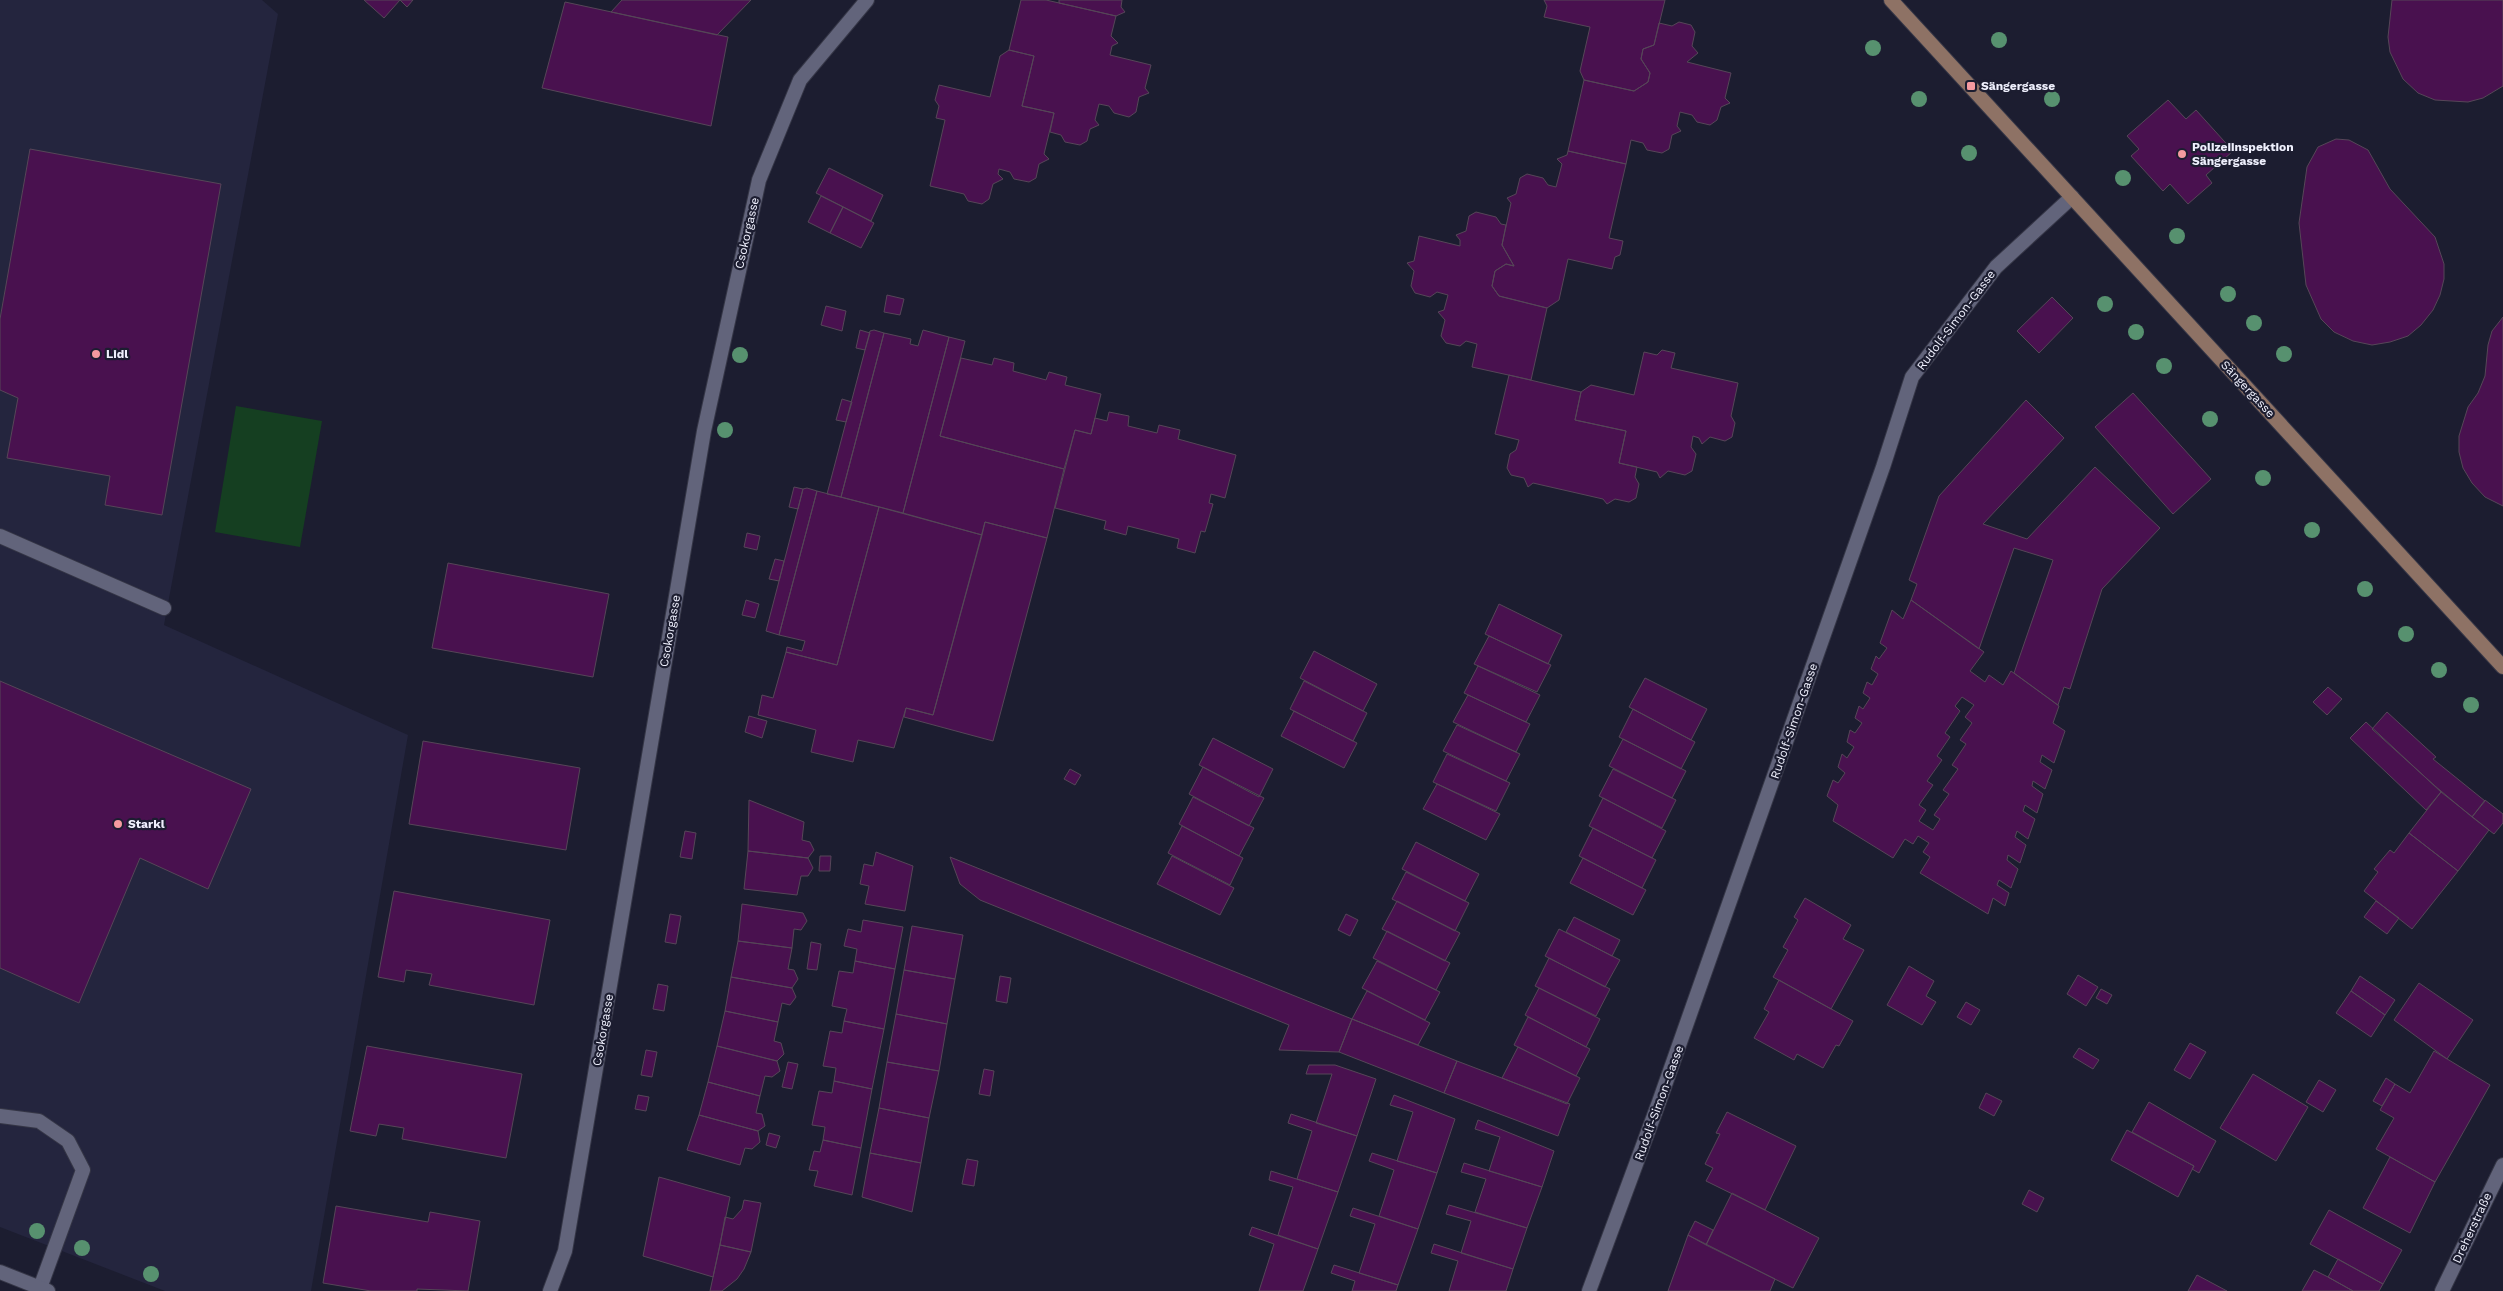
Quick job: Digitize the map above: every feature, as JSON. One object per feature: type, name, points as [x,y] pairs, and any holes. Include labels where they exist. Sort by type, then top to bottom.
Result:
[{"type":"main road","name":"Sängergasse","points":[[1891,0],[2503,667]]},
{"type":"street","name":"Csokorgasse","points":[[550,1291],[566,1251],[704,431],[759,180],[800,80],[867,0]]},
{"type":"street","name":"Rudolf-Simon-Gasse","points":[[1590,1291],[1705,973],[1883,467],[1912,377],[1996,267],[2072,197]]},
{"type":"street","points":[[0,536],[164,608]]},
{"type":"street","points":[[0,1116],[39,1121],[68,1141],[83,1170],[44,1289],[0,1272]]},
{"type":"street","name":"Dreherstraße","points":[[2442,1291],[2503,1165]]},
{"type":"shaded area","points":[[0,0],[262,0],[278,14],[164,625],[408,735],[311,1291],[165,1291],[0,1227]]},
{"type":"green space","points":[[236,406],[322,421],[300,547],[215,532]]},
{"type":"building","points":[[364,0],[400,0],[384,18]]},
{"type":"building","points":[[400,0],[413,0],[407,7]]},
{"type":"building","points":[[622,0],[751,0],[717,35],[611,12]]},
{"type":"building","points":[[1021,0],[1046,0],[1116,16],[1111,36],[1118,43],[1112,46],[1110,55],[1151,65],[1145,88],[1149,93],[1139,97],[1136,112],[1129,117],[1114,113],[1109,106],[1099,104],[1095,120],[1099,125],[1090,129],[1087,141],[1080,145],[1065,142],[1061,135],[1050,132],[1054,113],[1022,106],[1034,56],[1009,50]]},
{"type":"building","points":[[1059,0],[1122,0],[1121,7],[1125,12],[1116,16],[1059,3]]},
{"type":"building","points":[[1544,0],[1665,0],[1654,45],[1643,49],[1641,59],[1650,73],[1648,82],[1634,91],[1584,80],[1580,71],[1590,27],[1544,17],[1547,6]]},
{"type":"building","points":[[2392,0],[2503,0],[2503,86],[2483,98],[2468,102],[2435,100],[2418,93],[2403,79],[2390,52],[2388,37]]},
{"type":"building","points":[[565,2],[728,37],[711,126],[542,88]]},
{"type":"building","points":[[1679,22],[1691,25],[1695,32],[1692,46],[1698,53],[1687,62],[1731,73],[1725,98],[1730,103],[1721,107],[1717,120],[1710,125],[1697,122],[1692,115],[1680,112],[1677,126],[1681,131],[1672,135],[1669,149],[1662,153],[1647,150],[1643,143],[1631,140],[1626,164],[1568,151],[1584,80],[1634,91],[1648,82],[1650,73],[1641,59],[1643,49],[1654,45],[1659,23],[1672,26]]},
{"type":"building","points":[[1009,50],[1034,56],[1022,106],[1054,113],[1044,154],[1049,159],[1039,164],[1036,178],[1029,182],[1014,179],[1010,172],[999,169],[998,174],[1003,179],[993,184],[989,199],[982,204],[968,201],[964,194],[930,186],[945,120],[936,118],[939,106],[935,100],[939,85],[990,97],[1000,56]]},
{"type":"building","name":"Polizeiinspektion Sängergasse","points":[[2168,100],[2186,119],[2196,110],[2233,151],[2206,175],[2212,183],[2188,204],[2170,184],[2163,191],[2131,156],[2139,149],[2127,136]]},
{"type":"building","points":[[2336,139],[2349,140],[2368,150],[2390,189],[2435,237],[2444,264],[2444,279],[2440,295],[2433,310],[2421,325],[2408,336],[2390,342],[2372,345],[2353,341],[2334,332],[2321,319],[2306,285],[2299,223],[2307,167],[2318,147]]},
{"type":"building","name":"Lidl","points":[[30,149],[221,184],[162,515],[105,505],[110,476],[7,458],[18,398],[0,390],[0,319]]},
{"type":"building","points":[[1568,151],[1626,164],[1609,238],[1623,241],[1620,255],[1615,257],[1612,269],[1568,259],[1559,300],[1547,308],[1499,296],[1492,286],[1495,271],[1506,264],[1514,266],[1502,245],[1511,203],[1507,198],[1516,194],[1520,178],[1527,174],[1543,178],[1548,185],[1556,187],[1562,164],[1557,159],[1567,155]]},
{"type":"building","points":[[829,168],[883,195],[871,221],[816,193]]},
{"type":"building","points":[[821,196],[843,207],[830,233],[808,222]]},
{"type":"building","points":[[843,207],[874,223],[861,248],[830,233]]},
{"type":"building","points":[[1476,212],[1496,217],[1501,224],[1506,225],[1502,245],[1514,266],[1506,264],[1495,271],[1492,286],[1499,296],[1547,308],[1531,380],[1472,367],[1477,344],[1466,341],[1460,346],[1446,343],[1441,336],[1445,320],[1438,312],[1444,310],[1448,295],[1437,292],[1430,297],[1415,293],[1411,286],[1414,271],[1407,263],[1414,261],[1419,236],[1460,246],[1460,240],[1456,235],[1466,231],[1469,216]]},
{"type":"building","points":[[887,295],[904,299],[900,315],[884,312]]},
{"type":"building","points":[[2052,297],[2073,318],[2039,353],[2017,331]]},
{"type":"building","points":[[826,306],[846,311],[842,331],[821,325]]},
{"type":"building","points":[[2503,317],[2503,506],[2485,497],[2472,483],[2463,468],[2459,452],[2459,436],[2468,407],[2478,393],[2485,376],[2488,345],[2492,331]]},
{"type":"building","points":[[860,330],[870,333],[865,350],[856,348]]},
{"type":"building","points":[[874,330],[884,333],[841,497],[827,494],[870,331]]},
{"type":"building","points":[[923,330],[949,337],[903,513],[841,497],[884,333],[911,339],[910,344],[918,346]]},
{"type":"building","points":[[949,337],[965,341],[940,436],[1064,469],[1047,538],[985,522],[982,535],[903,513]]},
{"type":"building","points":[[1662,350],[1675,353],[1671,368],[1738,383],[1731,416],[1735,423],[1732,437],[1725,441],[1710,437],[1702,444],[1699,438],[1693,436],[1691,447],[1696,454],[1692,471],[1685,475],[1668,471],[1660,478],[1657,472],[1619,463],[1626,431],[1575,420],[1581,392],[1591,385],[1634,395],[1644,352],[1657,355]]},
{"type":"building","points":[[961,358],[992,365],[994,358],[1014,363],[1013,371],[1046,380],[1049,372],[1067,377],[1065,385],[1101,394],[1091,434],[1075,430],[1064,469],[940,436]]},
{"type":"building","points":[[1509,375],[1581,392],[1575,420],[1626,431],[1619,463],[1637,467],[1635,477],[1639,484],[1636,498],[1629,502],[1615,499],[1607,504],[1603,499],[1533,483],[1528,487],[1524,478],[1511,475],[1507,468],[1510,454],[1516,450],[1519,440],[1495,434]]},
{"type":"building","points":[[2133,393],[2211,479],[2173,514],[2095,427]]},
{"type":"building","points":[[842,399],[852,402],[846,422],[836,420]]},
{"type":"building","points":[[2026,400],[2064,438],[1983,524],[2027,539],[2095,467],[2160,528],[2102,589],[2070,689],[2064,687],[2058,705],[2014,673],[2053,560],[2014,548],[1979,649],[1911,600],[1917,584],[1909,580],[1939,496]]},
{"type":"building","points":[[1109,412],[1129,416],[1128,426],[1157,433],[1159,425],[1180,430],[1178,439],[1236,455],[1225,498],[1211,494],[1209,503],[1213,504],[1205,532],[1201,531],[1195,553],[1177,548],[1179,539],[1128,526],[1126,535],[1104,529],[1106,521],[1055,508],[1075,430],[1091,434],[1095,418],[1107,421]]},
{"type":"building","points":[[794,487],[803,489],[798,509],[789,507]]},
{"type":"building","points":[[807,488],[817,491],[779,635],[766,631],[803,489]]},
{"type":"building","points":[[817,491],[879,507],[837,665],[786,652],[787,647],[802,651],[805,641],[779,635]]},
{"type":"building","points":[[879,507],[982,535],[933,715],[906,708],[894,748],[858,740],[853,762],[811,752],[816,730],[758,715],[762,695],[773,698],[786,652],[837,665]]},
{"type":"building","points":[[985,522],[1047,538],[993,741],[904,717],[906,708],[933,715]]},
{"type":"building","points":[[747,533],[760,536],[757,550],[744,547]]},
{"type":"building","points":[[775,559],[784,561],[779,581],[769,579]]},
{"type":"building","points":[[448,563],[609,594],[593,677],[432,648]]},
{"type":"building","points":[[746,600],[759,604],[755,618],[742,615]]},
{"type":"building","points":[[1911,600],[1984,652],[1970,671],[1985,682],[1989,675],[2003,685],[2011,671],[2059,706],[2053,723],[2065,731],[2054,763],[2042,755],[2040,762],[2052,770],[2045,789],[2033,781],[2032,786],[2043,794],[2037,813],[2025,805],[2023,811],[2035,819],[2028,839],[2017,831],[2015,837],[2026,845],[2020,863],[2008,855],[2007,860],[2018,869],[2011,888],[1999,880],[1997,885],[2009,893],[2005,906],[1993,898],[1988,914],[1920,873],[1930,857],[1923,852],[1929,843],[1918,836],[1913,844],[1905,839],[1893,858],[1833,821],[1838,805],[1827,796],[1833,780],[1838,783],[1845,773],[1838,767],[1842,754],[1847,758],[1854,747],[1847,742],[1850,730],[1855,733],[1862,723],[1855,718],[1859,706],[1863,709],[1870,698],[1863,693],[1867,682],[1872,685],[1878,674],[1871,669],[1876,656],[1879,659],[1887,648],[1880,643],[1892,610],[1903,619]],"holes":[[[1962,697],[1974,705],[1965,717],[1972,723],[1960,740],[1966,744],[1952,765],[1958,769],[1943,790],[1949,794],[1934,815],[1940,819],[1933,830],[1919,821],[1926,810],[1919,805],[1933,785],[1927,781],[1942,760],[1937,756],[1950,737],[1945,733],[1960,711],[1955,706]]]},
{"type":"building","points":[[1499,604],[1562,635],[1548,664],[1485,634]]},
{"type":"building","points":[[1489,636],[1551,665],[1537,692],[1474,664]]},
{"type":"building","points":[[1314,651],[1377,684],[1363,711],[1300,678]]},
{"type":"building","points":[[1478,666],[1540,695],[1526,722],[1464,693]]},
{"type":"building","points":[[1645,678],[1707,709],[1691,740],[1629,707]]},
{"type":"building","name":"Starkl","points":[[0,681],[251,789],[208,889],[140,858],[79,1003],[0,968]]},
{"type":"building","points":[[1304,681],[1367,713],[1353,741],[1290,709]]},
{"type":"building","points":[[2328,687],[2342,699],[2327,715],[2313,702]]},
{"type":"building","points":[[1468,695],[1530,724],[1516,752],[1453,722]]},
{"type":"building","points":[[1633,709],[1695,742],[1681,769],[1619,737]]},
{"type":"building","points":[[1294,711],[1357,743],[1344,768],[1281,736]]},
{"type":"building","points":[[2387,712],[2436,757],[2433,759],[2485,801],[2472,817],[2372,729]]},
{"type":"building","points":[[749,716],[767,721],[762,738],[745,732]]},
{"type":"building","points":[[2366,722],[2441,792],[2426,810],[2350,738]]},
{"type":"building","points":[[1457,725],[1520,754],[1506,781],[1443,751]]},
{"type":"building","points":[[1213,738],[1273,769],[1259,797],[1199,765]]},
{"type":"building","points":[[1623,739],[1686,771],[1672,798],[1609,766]]},
{"type":"building","points":[[423,741],[580,768],[566,850],[409,824]]},
{"type":"building","points":[[1447,754],[1510,783],[1496,811],[1433,782]]},
{"type":"building","points":[[1203,767],[1264,798],[1249,826],[1189,794]]},
{"type":"building","points":[[1070,769],[1081,775],[1075,785],[1064,779]]},
{"type":"building","points":[[1613,769],[1676,800],[1662,828],[1599,796]]},
{"type":"building","points":[[1437,784],[1500,814],[1486,840],[1423,809]]},
{"type":"building","points":[[2441,792],[2489,830],[2458,871],[2409,833]]},
{"type":"building","points":[[1193,797],[1254,828],[1239,856],[1179,824]]},
{"type":"building","points":[[1603,798],[1666,831],[1652,858],[1589,826]]},
{"type":"building","points":[[749,800],[804,822],[802,840],[810,842],[814,850],[808,858],[748,851]]},
{"type":"building","points":[[2485,800],[2503,814],[2503,823],[2494,834],[2472,817]]},
{"type":"building","points":[[1182,826],[1243,858],[1230,885],[1168,853]]},
{"type":"building","points":[[1593,828],[1656,860],[1642,888],[1579,856]]},
{"type":"building","points":[[685,831],[696,833],[692,859],[680,857]]},
{"type":"building","points":[[2409,833],[2458,871],[2412,929],[2364,891],[2378,872],[2374,869],[2390,850],[2394,853]]},
{"type":"building","points":[[1416,842],[1479,874],[1465,901],[1402,869]]},
{"type":"building","points":[[748,851],[808,858],[813,868],[808,876],[801,876],[797,895],[744,889]]},
{"type":"building","points":[[876,852],[913,866],[905,911],[865,904],[869,886],[860,884],[864,864],[873,866]]},
{"type":"building","points":[[820,856],[831,856],[830,871],[819,871]]},
{"type":"building","points":[[1172,856],[1234,888],[1220,915],[1157,884]]},
{"type":"building","points":[[950,857],[1352,1019],[1339,1052],[1279,1050],[1289,1025],[980,900],[960,884]]},
{"type":"building","points":[[1583,858],[1646,890],[1633,915],[1570,883]]},
{"type":"building","points":[[1406,872],[1469,903],[1455,931],[1392,899]]},
{"type":"building","points":[[394,891],[550,920],[534,1005],[429,985],[432,974],[406,970],[404,982],[378,977]]},
{"type":"building","points":[[1805,898],[1851,925],[1843,939],[1864,950],[1831,1009],[1773,977],[1788,950],[1783,947],[1798,920],[1794,917]]},
{"type":"building","points":[[1397,901],[1460,933],[1445,961],[1382,929]]},
{"type":"building","points":[[2376,901],[2399,918],[2387,934],[2364,917]]},
{"type":"building","points":[[742,904],[803,913],[807,921],[801,930],[794,929],[792,948],[738,941]]},
{"type":"building","points":[[670,914],[681,916],[676,944],[665,942]]},
{"type":"building","points":[[1346,914],[1358,920],[1350,936],[1338,930]]},
{"type":"building","points":[[1574,917],[1620,940],[1612,956],[1566,932]]},
{"type":"building","points":[[863,920],[903,927],[895,969],[855,961],[857,949],[844,946],[848,929],[861,932]]},
{"type":"building","points":[[912,926],[963,935],[955,979],[904,970]]},
{"type":"building","points":[[1559,929],[1620,960],[1605,987],[1545,956]]},
{"type":"building","points":[[1387,931],[1450,963],[1436,990],[1373,958]]},
{"type":"building","points":[[738,941],[792,948],[788,969],[794,970],[798,979],[792,988],[731,977]]},
{"type":"building","points":[[811,942],[821,944],[817,970],[807,969]]},
{"type":"building","points":[[1549,958],[1610,989],[1596,1016],[1535,986]]},
{"type":"building","points":[[855,961],[895,969],[884,1029],[844,1021],[847,1009],[832,1006],[839,971],[853,973]]},
{"type":"building","points":[[1377,961],[1440,992],[1425,1020],[1362,988]]},
{"type":"building","points":[[1909,966],[1934,981],[1926,996],[1936,1002],[1922,1025],[1887,1005]]},
{"type":"building","points":[[904,970],[955,979],[947,1024],[896,1014]]},
{"type":"building","points":[[2078,975],[2098,987],[2086,1006],[2067,994]]},
{"type":"building","points":[[1000,976],[1011,978],[1007,1003],[996,1001]]},
{"type":"building","points":[[2360,976],[2395,1000],[2385,1015],[2351,991]]},
{"type":"building","points":[[731,977],[792,988],[796,997],[790,1005],[782,1003],[778,1022],[725,1011]]},
{"type":"building","points":[[1779,980],[1853,1021],[1839,1046],[1836,1045],[1823,1068],[1797,1054],[1794,1060],[1754,1038],[1769,1012],[1764,1009]]},
{"type":"building","points":[[2419,983],[2473,1020],[2447,1059],[2394,1020]]},
{"type":"building","points":[[658,984],[668,986],[664,1011],[653,1009]]},
{"type":"building","points":[[1539,988],[1600,1019],[1586,1047],[1525,1015]]},
{"type":"building","points":[[2101,989],[2112,995],[2107,1004],[2096,998]]},
{"type":"building","points":[[1367,991],[1430,1023],[1418,1045],[1352,1019]]},
{"type":"building","points":[[2351,991],[2385,1015],[2371,1037],[2336,1013]]},
{"type":"building","points":[[1966,1002],[1980,1010],[1971,1025],[1957,1017]]},
{"type":"building","points":[[725,1011],[778,1022],[774,1041],[781,1043],[784,1054],[777,1061],[717,1046]]},
{"type":"building","points":[[896,1014],[947,1024],[939,1071],[887,1062]]},
{"type":"building","points":[[1528,1017],[1590,1049],[1576,1076],[1514,1045]]},
{"type":"building","points":[[1352,1019],[1457,1061],[1444,1093],[1339,1052]]},
{"type":"building","points":[[844,1021],[884,1029],[872,1089],[834,1081],[836,1068],[823,1066],[830,1031],[842,1033]]},
{"type":"building","points":[[2190,1043],[2206,1052],[2190,1079],[2174,1070]]},
{"type":"building","points":[[367,1046],[522,1074],[506,1158],[402,1139],[404,1128],[379,1124],[376,1136],[350,1131]]},
{"type":"building","points":[[717,1046],[777,1061],[780,1071],[772,1077],[765,1076],[760,1096],[708,1082]]},
{"type":"building","points":[[1518,1047],[1580,1078],[1567,1104],[1502,1078]]},
{"type":"building","points":[[2079,1048],[2099,1060],[2093,1069],[2073,1057]]},
{"type":"building","points":[[646,1050],[657,1052],[652,1077],[641,1075]]},
{"type":"building","points":[[2434,1051],[2490,1085],[2435,1182],[2376,1149],[2394,1118],[2380,1110],[2395,1084],[2410,1093]]},
{"type":"building","points":[[1457,1061],[1570,1104],[1558,1136],[1444,1093]]},
{"type":"building","points":[[788,1062],[798,1064],[792,1089],[782,1087]]},
{"type":"building","points":[[887,1062],[939,1071],[929,1118],[879,1108]]},
{"type":"building","points":[[1309,1065],[1335,1065],[1376,1079],[1357,1136],[1316,1123],[1332,1074],[1306,1074]]},
{"type":"building","points":[[984,1069],[994,1071],[990,1096],[979,1094]]},
{"type":"building","points":[[2253,1074],[2308,1107],[2276,1161],[2220,1128]]},
{"type":"building","points":[[2386,1078],[2395,1084],[2382,1106],[2373,1101]]},
{"type":"building","points":[[2319,1080],[2336,1090],[2323,1112],[2306,1102]]},
{"type":"building","points":[[834,1081],[872,1089],[861,1148],[823,1140],[825,1127],[812,1125],[819,1091],[832,1093]]},
{"type":"building","points":[[708,1082],[760,1096],[756,1113],[762,1114],[765,1126],[758,1131],[699,1115]]},
{"type":"building","points":[[1986,1093],[2002,1101],[1994,1116],[1979,1108]]},
{"type":"building","points":[[638,1095],[649,1097],[646,1111],[635,1109]]},
{"type":"building","points":[[1394,1095],[1455,1119],[1437,1173],[1397,1161],[1413,1112],[1390,1105]]},
{"type":"building","points":[[2149,1102],[2216,1141],[2199,1173],[2192,1169],[2194,1166],[2132,1132]]},
{"type":"building","points":[[879,1108],[929,1118],[921,1163],[870,1153]]},
{"type":"building","points":[[1727,1112],[1796,1146],[1765,1210],[1706,1181],[1713,1168],[1705,1164],[1720,1134],[1716,1133]]},
{"type":"building","points":[[1291,1114],[1357,1136],[1338,1192],[1297,1179],[1312,1131],[1288,1123]]},
{"type":"building","points":[[699,1115],[758,1131],[760,1142],[752,1149],[745,1148],[740,1165],[687,1150]]},
{"type":"building","points":[[1478,1120],[1554,1151],[1542,1187],[1489,1171],[1500,1137],[1475,1129]]},
{"type":"building","points":[[2127,1130],[2194,1166],[2178,1197],[2111,1160]]},
{"type":"building","points":[[769,1133],[780,1136],[776,1148],[766,1145]]},
{"type":"building","points":[[823,1140],[861,1148],[852,1195],[814,1186],[818,1171],[809,1170],[814,1151],[820,1152]]},
{"type":"building","points":[[870,1153],[921,1163],[912,1212],[862,1197]]},
{"type":"building","points":[[1372,1153],[1437,1173],[1418,1229],[1379,1216],[1394,1170],[1369,1161]]},
{"type":"building","points":[[2390,1157],[2435,1182],[2410,1233],[2363,1208]]},
{"type":"building","points":[[967,1159],[978,1161],[974,1186],[962,1184]]},
{"type":"building","points":[[1464,1163],[1542,1187],[1527,1228],[1475,1212],[1486,1179],[1461,1172]]},
{"type":"building","points":[[1271,1171],[1338,1192],[1318,1249],[1278,1235],[1293,1187],[1269,1180]]},
{"type":"building","points":[[659,1177],[730,1197],[713,1277],[643,1256]]},
{"type":"building","points":[[2029,1190],[2044,1198],[2037,1212],[2022,1204]]},
{"type":"building","points":[[1732,1193],[1819,1238],[1793,1288],[1706,1245]]},
{"type":"building","points":[[744,1200],[761,1203],[751,1252],[720,1245],[725,1217],[733,1219],[742,1209]]},
{"type":"building","points":[[1449,1205],[1527,1228],[1513,1269],[1461,1253],[1471,1221],[1446,1214]]},
{"type":"building","points":[[336,1206],[428,1222],[430,1212],[480,1221],[468,1291],[417,1289],[417,1291],[371,1291],[323,1283]]},
{"type":"building","points":[[1353,1208],[1418,1229],[1398,1285],[1359,1273],[1375,1224],[1350,1216]]},
{"type":"building","points":[[2329,1210],[2402,1250],[2383,1284],[2310,1244]]},
{"type":"building","points":[[1695,1221],[1713,1230],[1706,1245],[1688,1235]]},
{"type":"building","points":[[1252,1227],[1318,1249],[1303,1291],[1259,1291],[1274,1244],[1249,1235]]},
{"type":"building","points":[[1688,1235],[1775,1279],[1770,1291],[1668,1291]]},
{"type":"building","points":[[1434,1244],[1513,1269],[1506,1291],[1449,1291],[1458,1261],[1431,1253]]},
{"type":"building","points":[[720,1245],[751,1252],[744,1269],[737,1279],[722,1291],[710,1291]]},
{"type":"building","points":[[2338,1259],[2383,1284],[2379,1291],[2353,1291],[2328,1277]]},
{"type":"building","points":[[1334,1265],[1398,1285],[1396,1291],[1352,1291],[1355,1281],[1331,1273]]},
{"type":"building","points":[[2314,1270],[2328,1277],[2353,1291],[2302,1291]]},
{"type":"building","points":[[2197,1275],[2227,1291],[2188,1291]]},
{"type":"place","name":"Sängergasse","points":[[1971,86]]},
{"type":"place","name":"Polizeiinspektion Sängergasse","points":[[2182,154]]},
{"type":"place","name":"Lidl","points":[[96,354]]},
{"type":"place","name":"Starkl","points":[[118,824]]}]
